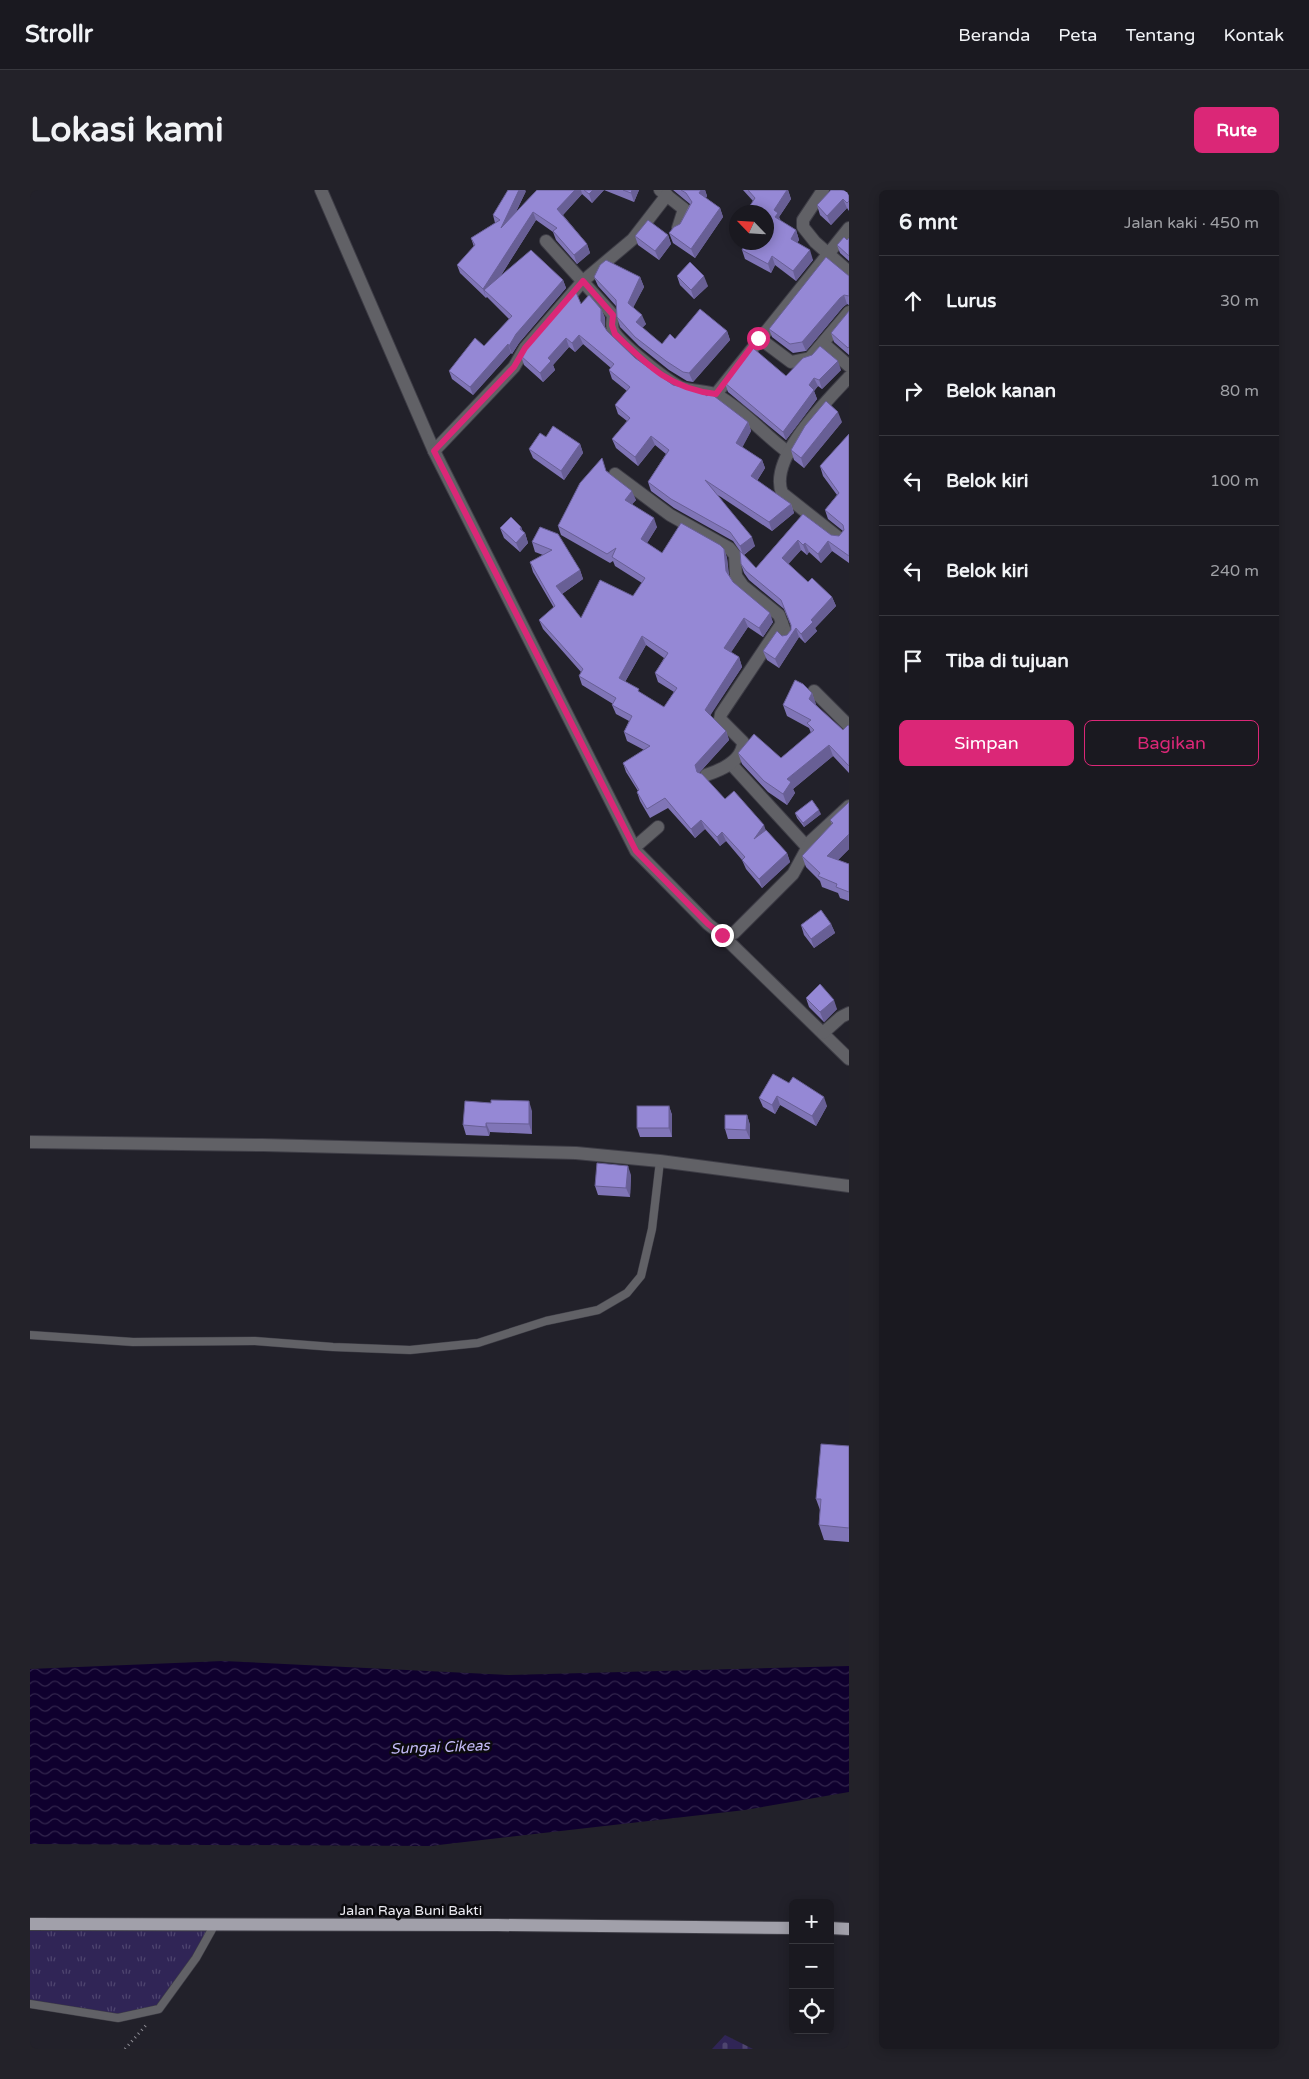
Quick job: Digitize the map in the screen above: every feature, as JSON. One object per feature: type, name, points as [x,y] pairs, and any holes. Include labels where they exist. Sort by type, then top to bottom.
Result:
[{"type":"main road","name":"Jalan Raya Buni Bakti","points":[[30,1924],[789,1928]]},
{"type":"main road","points":[[834,1928],[849,1929]]},
{"type":"street","points":[[321,190],[434,451],[635,847],[708,924],[722,935],[849,1059]]},
{"type":"street","points":[[823,190],[803,220],[803,226],[828,254],[849,272]]},
{"type":"street","points":[[434,451],[514,367],[525,348],[583,281],[632,239],[664,193],[684,209],[678,228]]},
{"type":"street","points":[[716,394],[758,338],[849,228]]},
{"type":"street","points":[[546,241],[613,315],[612,325],[615,334],[648,364],[680,386],[694,392],[716,394],[750,419],[766,436],[789,453]]},
{"type":"street","points":[[758,338],[791,362],[810,358],[849,312]]},
{"type":"street","points":[[824,343],[849,366]]},
{"type":"street","points":[[839,538],[782,493],[779,484],[783,465],[807,425],[849,377]]},
{"type":"street","points":[[614,474],[670,515],[729,548],[736,555],[736,576],[743,586],[779,615],[787,637]]},
{"type":"street","points":[[706,775],[731,764],[743,747],[743,742],[720,719],[721,714],[782,623]]},
{"type":"street","points":[[814,691],[849,726]]},
{"type":"street","points":[[731,764],[808,848]]},
{"type":"street","points":[[722,935],[734,933],[794,874],[811,841],[849,806]]},
{"type":"street","points":[[635,847],[658,827]]},
{"type":"street","points":[[823,1033],[841,1016],[849,1013]]},
{"type":"street","points":[[30,1142],[263,1145],[576,1154],[660,1161],[849,1186]]},
{"type":"lane","points":[[30,1335],[134,1342],[255,1340],[333,1348],[410,1350],[478,1343],[546,1322],[598,1310],[627,1293],[641,1276],[652,1229],[660,1161]]},
{"type":"lane","points":[[30,2004],[118,2018],[159,2009],[196,1958],[215,1924]]},
{"type":"path","points":[[125,2049],[159,2009]]},
{"type":"green space","points":[[30,1924],[215,1924],[159,2009],[118,2018],[30,2004]]},
{"type":"green space","points":[[725,2035],[753,2049],[712,2049]]},
{"type":"water","name":"Sungai Cikeas","points":[[223,1661],[509,1675],[849,1666],[849,1792],[745,1810],[430,1846],[30,1844],[30,1669]]},
{"type":"building","points":[[508,190],[519,190],[501,228],[537,190],[575,190],[557,209],[587,244],[574,255],[553,231],[557,228],[533,212],[483,289],[457,265],[475,245],[471,238],[500,220],[493,215]]},
{"type":"building","points":[[584,190],[593,190],[589,194]]},
{"type":"building","points":[[681,190],[701,190],[699,193],[720,208],[691,249],[669,233],[680,224],[692,202],[686,193]]},
{"type":"building","points":[[748,190],[787,190],[774,210],[774,205],[750,205],[755,198]]},
{"type":"building","points":[[831,190],[849,190],[849,201],[847,203],[843,199],[827,216],[817,205]]},
{"type":"building","points":[[774,210],[778,213],[775,217],[796,230],[791,239],[810,250],[793,271],[772,256],[768,264],[742,250],[774,250]]},
{"type":"building","points":[[648,220],[668,235],[655,251],[635,236]]},
{"type":"building","points":[[844,237],[847,240],[849,238],[849,256],[837,245]]},
{"type":"building","points":[[531,250],[563,280],[516,334],[509,346],[508,344],[470,387],[449,371],[475,338],[484,346],[512,316],[484,290]]},
{"type":"building","points":[[826,257],[849,276],[849,296],[844,295],[840,298],[802,342],[790,344],[769,329]]},
{"type":"building","points":[[606,260],[640,277],[628,303],[642,315],[636,322],[662,344],[670,334],[675,339],[700,309],[727,331],[689,373],[683,372],[635,337],[617,317],[616,300],[594,277],[600,265]]},
{"type":"building","points":[[690,262],[704,276],[691,290],[677,276]]},
{"type":"building","points":[[575,290],[581,304],[589,295],[601,309],[601,321],[607,331],[635,358],[673,385],[700,391],[707,396],[710,393],[748,422],[736,443],[762,460],[751,476],[791,504],[769,522],[705,480],[752,537],[740,546],[730,532],[671,499],[648,482],[669,450],[651,436],[635,457],[612,439],[630,418],[615,405],[630,387],[609,370],[614,364],[579,335],[572,343],[566,338],[548,358],[551,361],[540,373],[521,356],[528,344]]},
{"type":"building","points":[[849,311],[849,347],[848,348],[831,333]]},
{"type":"building","points":[[820,346],[838,361],[819,380],[814,378],[809,385],[814,390],[783,432],[725,383],[753,348],[786,376],[803,358],[812,355]]},
{"type":"building","points":[[826,401],[838,412],[801,458],[791,450],[805,426]]},
{"type":"building","points":[[553,426],[580,444],[561,471],[529,449],[540,433],[546,437]]},
{"type":"building","points":[[849,434],[849,556],[828,541],[818,554],[805,543],[803,545],[798,540],[782,558],[808,582],[812,578],[832,597],[801,634],[796,628],[775,659],[763,651],[777,631],[782,636],[787,635],[791,630],[791,625],[781,600],[746,571],[741,564],[740,551],[756,568],[803,514],[831,535],[839,536],[844,530],[843,525],[825,510],[839,493],[820,466]]},
{"type":"building","points":[[602,458],[606,471],[632,491],[625,500],[654,518],[641,539],[662,553],[681,523],[720,545],[724,549],[726,571],[733,582],[770,613],[759,628],[744,618],[724,648],[739,657],[705,710],[726,731],[695,765],[697,772],[702,774],[725,799],[734,791],[764,825],[754,839],[766,830],[787,853],[759,879],[742,860],[745,857],[722,832],[717,837],[701,820],[691,829],[665,798],[647,809],[637,792],[639,790],[623,763],[650,746],[624,732],[632,716],[612,705],[616,698],[579,676],[583,669],[539,620],[555,606],[530,562],[552,550],[532,542],[540,527],[558,534],[580,570],[556,586],[581,618],[600,580],[633,596],[645,578],[612,557],[616,548],[607,554],[558,526],[580,483]],"holes":[[[642,636],[668,653],[655,673],[677,688],[664,707],[638,691],[639,689],[619,678]]]},
{"type":"building","points":[[511,517],[525,533],[516,543],[500,528]]},
{"type":"building","points":[[795,680],[803,684],[812,693],[809,699],[843,730],[849,726],[849,766],[829,745],[787,779],[791,782],[783,794],[764,781],[738,753],[754,734],[781,758],[814,730],[807,723],[811,720],[783,705]]},
{"type":"building","points":[[812,800],[819,810],[803,823],[795,813]]},
{"type":"building","points":[[849,802],[849,834],[827,856],[849,864],[849,892],[836,887],[837,884],[818,876],[820,873],[802,856],[833,823],[830,820]]},
{"type":"building","points":[[821,910],[831,924],[811,939],[801,925]]},
{"type":"building","points":[[820,984],[834,1000],[820,1012],[806,998]]},
{"type":"building","points":[[773,1074],[789,1083],[793,1077],[824,1097],[812,1116],[777,1096],[772,1105],[759,1098]]},
{"type":"building","points":[[491,1100],[529,1101],[529,1124],[486,1123],[486,1127],[463,1125],[465,1101],[491,1103]]},
{"type":"building","points":[[637,1106],[669,1106],[669,1128],[637,1128]]},
{"type":"building","points":[[725,1115],[747,1115],[746,1130],[725,1129]]},
{"type":"building","points":[[597,1163],[628,1166],[626,1188],[595,1186]]},
{"type":"building","points":[[821,1444],[849,1446],[849,1528],[819,1525],[821,1499],[816,1499]]},
{"type":"route","points":[[722,935],[708,924],[636,851],[434,451],[514,367],[517,358],[525,348],[583,281],[613,315],[612,325],[615,334],[663,376],[694,392],[716,394],[758,338]]}]
